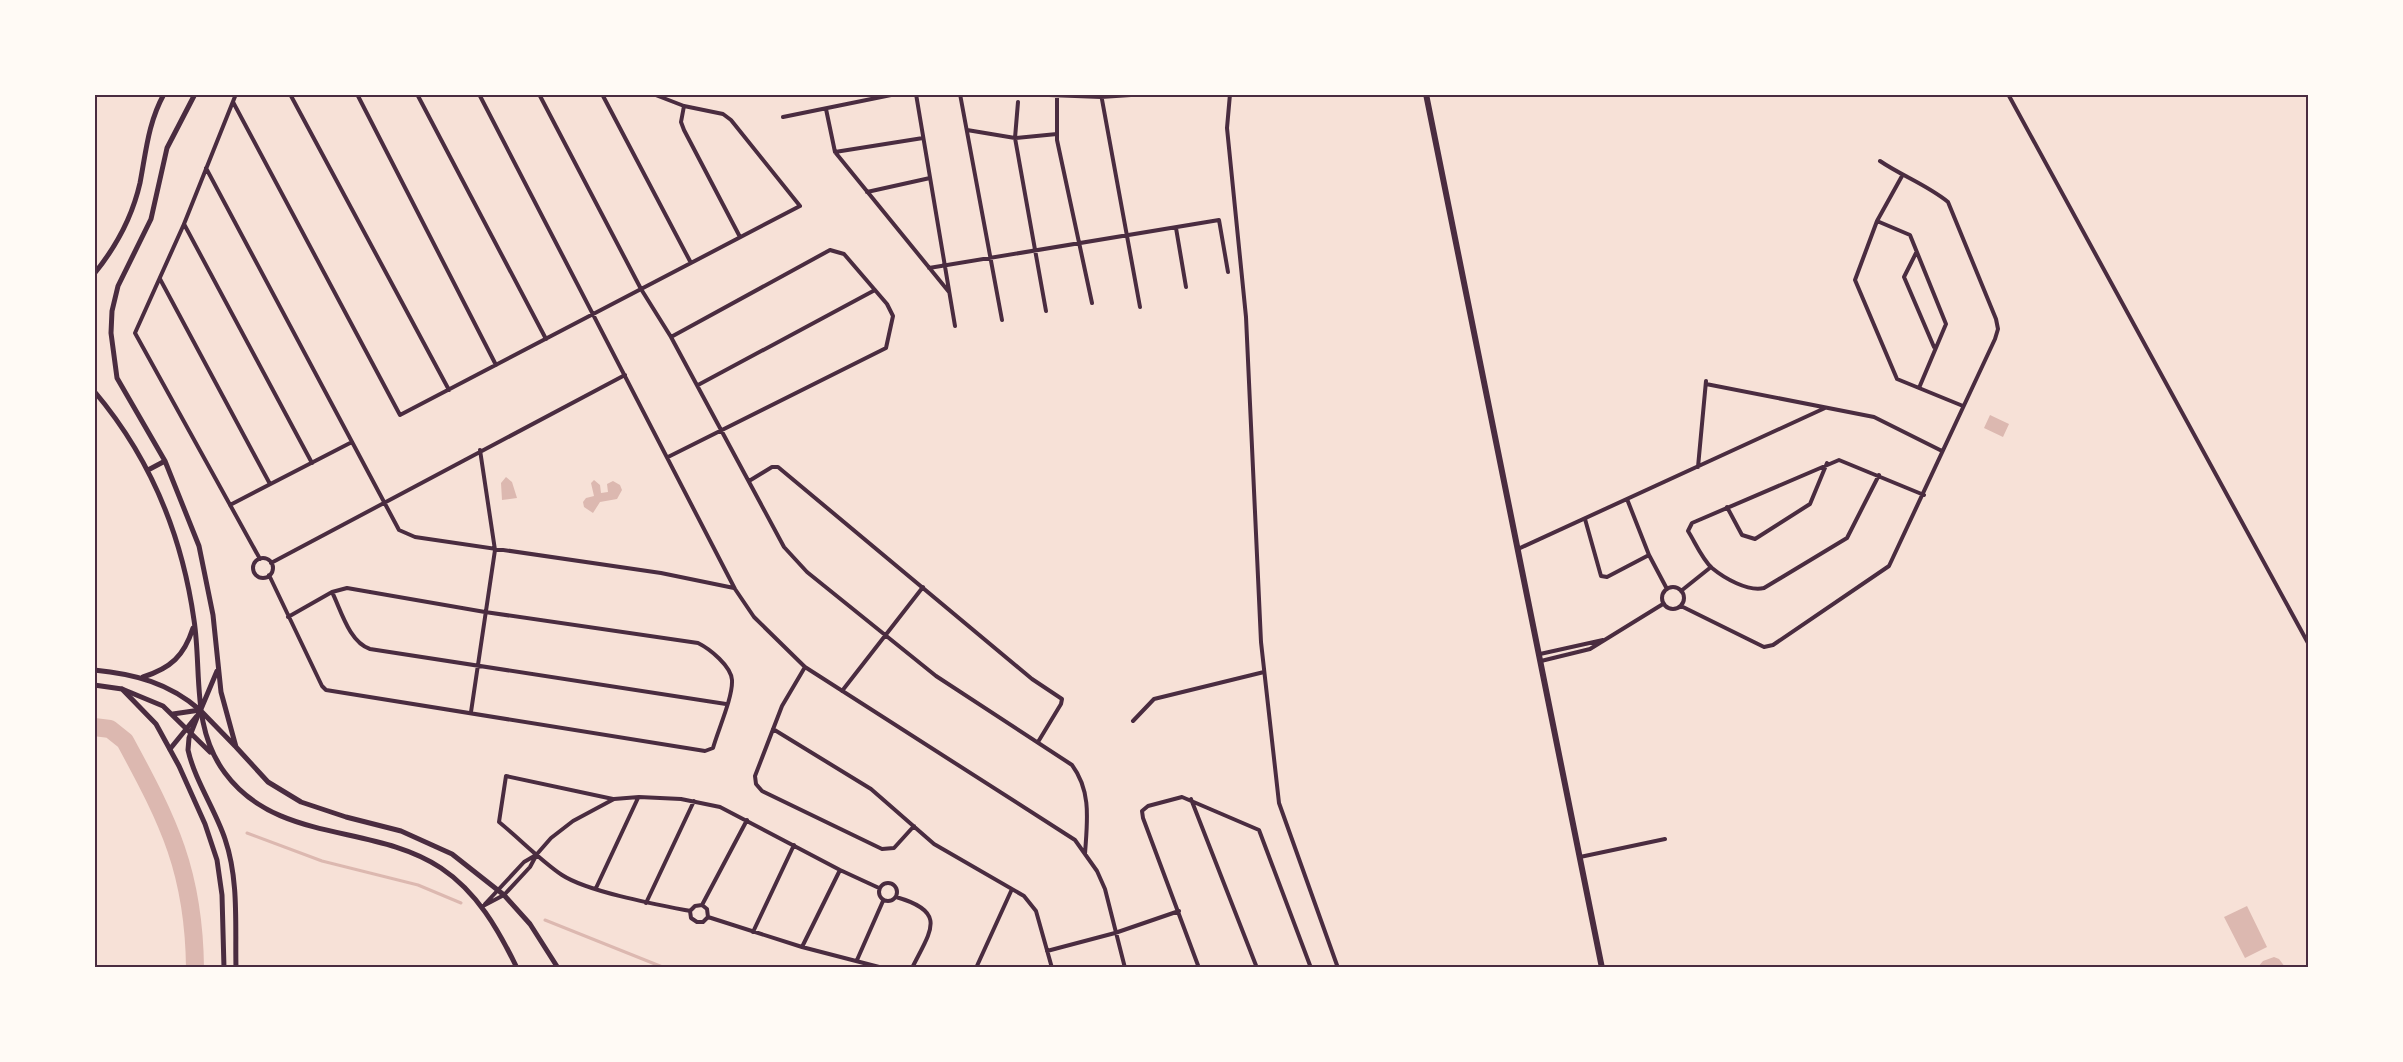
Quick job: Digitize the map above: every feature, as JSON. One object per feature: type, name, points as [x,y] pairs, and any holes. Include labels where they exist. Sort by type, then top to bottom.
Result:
[{"type":"main road","points":[[1426,94],[1602,968]]},
{"type":"street","points":[[94,274],[114,248],[132,210],[153,114],[164,94]]},
{"type":"street","points":[[195,94],[167,148],[151,219],[118,286],[112,311],[111,333],[117,378],[165,461],[202,556],[213,615],[224,709],[236,747]]},
{"type":"street","points":[[236,94],[184,224],[135,333],[260,559]]},
{"type":"street","points":[[290,94],[449,390]]},
{"type":"street","points":[[357,94],[496,365]]},
{"type":"street","points":[[417,94],[546,339]]},
{"type":"street","points":[[479,94],[735,589],[754,617],[805,667],[1075,840],[1098,871],[1105,889],[1125,968]]},
{"type":"street","points":[[539,94],[640,289],[671,337],[793,559],[936,676],[1072,765],[1081,777],[1088,805],[1085,855]]},
{"type":"street","points":[[602,94],[691,263]]},
{"type":"street","points":[[233,102],[400,415],[800,206],[731,120],[723,114],[684,106],[653,94]]},
{"type":"street","points":[[783,117],[896,94]]},
{"type":"street","points":[[916,94],[955,326]]},
{"type":"street","points":[[960,94],[1002,320]]},
{"type":"street","points":[[1023,94],[1144,95]]},
{"type":"street","points":[[1230,94],[1227,128],[1246,317],[1264,672],[1279,803],[1338,968]]},
{"type":"street","points":[[2008,94],[2308,643]]},
{"type":"street","points":[[1057,95],[1057,134],[1092,303]]},
{"type":"street","points":[[1101,96],[1140,307]]},
{"type":"street","points":[[1018,102],[1015,138],[1046,311]]},
{"type":"street","points":[[684,106],[681,122],[684,130],[740,237]]},
{"type":"street","points":[[826,109],[835,152],[950,293]]},
{"type":"street","points":[[967,130],[1015,138],[1057,134]]},
{"type":"street","points":[[835,152],[923,138]]},
{"type":"street","points":[[1681,606],[1684,599],[1681,591],[1676,588],[1667,589],[1662,594],[1663,604],[1670,609],[1681,606],[1764,648],[1773,645],[1889,566],[1995,339],[1998,329],[1996,319],[1948,202],[1933,190],[1902,176],[1880,161]]},
{"type":"street","points":[[206,168],[352,442],[382,503],[399,531],[415,537],[661,573],[735,589]]},
{"type":"street","points":[[1902,176],[1877,221],[1855,280],[1897,379],[1963,406]]},
{"type":"street","points":[[867,192],[930,178]]},
{"type":"street","points":[[929,268],[1219,220],[1228,272]]},
{"type":"street","points":[[1877,221],[1910,235],[1946,324],[1934,347],[1919,388]]},
{"type":"street","points":[[184,224],[312,463]]},
{"type":"street","points":[[1176,228],[1186,287]]},
{"type":"street","points":[[668,457],[886,348],[893,316],[887,304],[844,254],[830,250],[671,337]]},
{"type":"street","points":[[1916,252],[1904,277],[1934,347]]},
{"type":"street","points":[[160,279],[270,484]]},
{"type":"street","points":[[698,385],[875,290]]},
{"type":"street","points":[[271,563],[480,450],[626,375]]},
{"type":"street","points":[[1698,468],[1706,383],[1874,417],[1942,451]]},
{"type":"street","points":[[94,391],[110,409],[148,470],[180,550],[195,624],[200,710],[213,755]]},
{"type":"street","points":[[1518,549],[1826,408]]},
{"type":"street","points":[[230,505],[352,442]]},
{"type":"street","points":[[471,712],[495,550],[480,450]]},
{"type":"street","points":[[1879,475],[1847,538],[1764,588],[1756,590],[1746,587],[1711,567],[1688,531],[1688,526],[1727,507],[1839,460],[1879,475],[1923,495]]},
{"type":"street","points":[[148,470],[165,461]]},
{"type":"street","points":[[1727,507],[1742,535],[1755,539],[1810,504],[1827,464]]},
{"type":"street","points":[[749,481],[772,467],[778,467],[1032,679],[1062,699],[1038,742]]},
{"type":"street","points":[[1627,499],[1649,555],[1667,589]]},
{"type":"street","points":[[1585,519],[1601,576],[1607,577],[1649,555]]},
{"type":"street","points":[[260,559],[267,559],[271,563],[273,568],[269,576],[260,577],[255,574],[254,565],[260,559]]},
{"type":"street","points":[[1681,591],[1711,567]]},
{"type":"street","points":[[269,576],[288,617],[326,690],[705,751],[713,748],[732,683],[731,676],[708,648],[698,644],[485,612],[347,588],[332,592],[288,617]]},
{"type":"street","points":[[842,691],[884,634],[923,587]]},
{"type":"street","points":[[332,592],[353,635],[363,646],[726,704]]},
{"type":"street","points":[[1540,658],[1590,649],[1663,604]]},
{"type":"street","points":[[143,677],[167,668],[176,661],[185,651],[195,624]]},
{"type":"street","points":[[805,667],[782,706],[755,776],[756,784],[762,791],[882,849],[894,848],[914,826]]},
{"type":"street","points":[[171,749],[189,729],[218,669]]},
{"type":"street","points":[[94,670],[143,677],[181,695],[200,710],[236,747],[256,772],[283,792],[322,810],[419,838],[452,854],[504,895],[530,924],[558,968]]},
{"type":"street","points":[[1133,721],[1154,699],[1264,672]]},
{"type":"street","points":[[94,685],[122,689],[150,699],[172,714],[213,755],[225,774],[260,806],[305,825],[409,853],[426,860],[454,878],[483,906],[517,968]]},
{"type":"street","points":[[122,689],[156,724],[171,749],[205,824],[217,860],[222,895],[224,968]]},
{"type":"street","points":[[172,714],[200,710]]},
{"type":"street","points":[[189,729],[190,757],[217,819],[230,858],[234,892],[236,968]]},
{"type":"street","points":[[773,729],[871,789],[934,844],[1032,902],[1052,968]]},
{"type":"street","points":[[690,911],[646,903],[563,876],[499,822],[506,776],[614,799],[639,797],[694,801],[720,807],[879,888]]},
{"type":"street","points":[[1199,968],[1142,811],[1148,806],[1182,796],[1259,830],[1311,968]]},
{"type":"street","points":[[596,888],[639,797]]},
{"type":"street","points":[[483,906],[504,895],[530,867],[537,854],[551,838],[573,820],[614,799]]},
{"type":"street","points":[[1191,799],[1257,968]]},
{"type":"street","points":[[646,903],[694,801]]},
{"type":"street","points":[[702,905],[747,820]]},
{"type":"street","points":[[1580,857],[1665,839]]},
{"type":"street","points":[[753,932],[794,845]]},
{"type":"street","points":[[483,906],[524,862],[537,854]]},
{"type":"street","points":[[802,947],[840,870]]},
{"type":"street","points":[[885,882],[892,883],[897,889],[896,897],[891,901],[883,901],[878,895],[879,888],[885,882]]},
{"type":"street","points":[[976,968],[1012,889]]},
{"type":"street","points":[[896,897],[918,903],[931,919],[931,930],[912,968]]},
{"type":"street","points":[[857,960],[883,901]]},
{"type":"street","points":[[690,911],[695,906],[702,905],[707,909],[708,917]]},
{"type":"street","points":[[690,911],[691,918],[697,922],[703,922],[708,917]]},
{"type":"street","points":[[1047,951],[1115,933],[1179,911]]},
{"type":"street","points":[[708,917],[802,947],[884,968]]},
{"type":"shaded area","points":[[1990,415],[2009,424],[2003,437],[1984,428]]},
{"type":"shaded area","points":[[506,477],[512,482],[517,498],[502,500],[501,483]]},
{"type":"shaded area","points":[[594,480],[600,485],[601,493],[608,492],[607,484],[613,481],[620,485],[622,490],[617,499],[600,502],[593,513],[584,507],[583,502],[586,498],[594,496],[591,483]]},
{"type":"shaded area","points":[[2247,906],[2267,947],[2245,958],[2224,917]]},
{"type":"shaded area","points":[[2274,957],[2279,959],[2285,967],[2258,967],[2263,961]]},
{"type":"waterway","points":[[94,727],[110,729],[125,741],[166,823],[184,875],[190,903],[195,968]]},
{"type":"waterway","points":[[247,833],[322,861],[418,885],[461,903]]},
{"type":"waterway","points":[[545,920],[665,968]]}]
